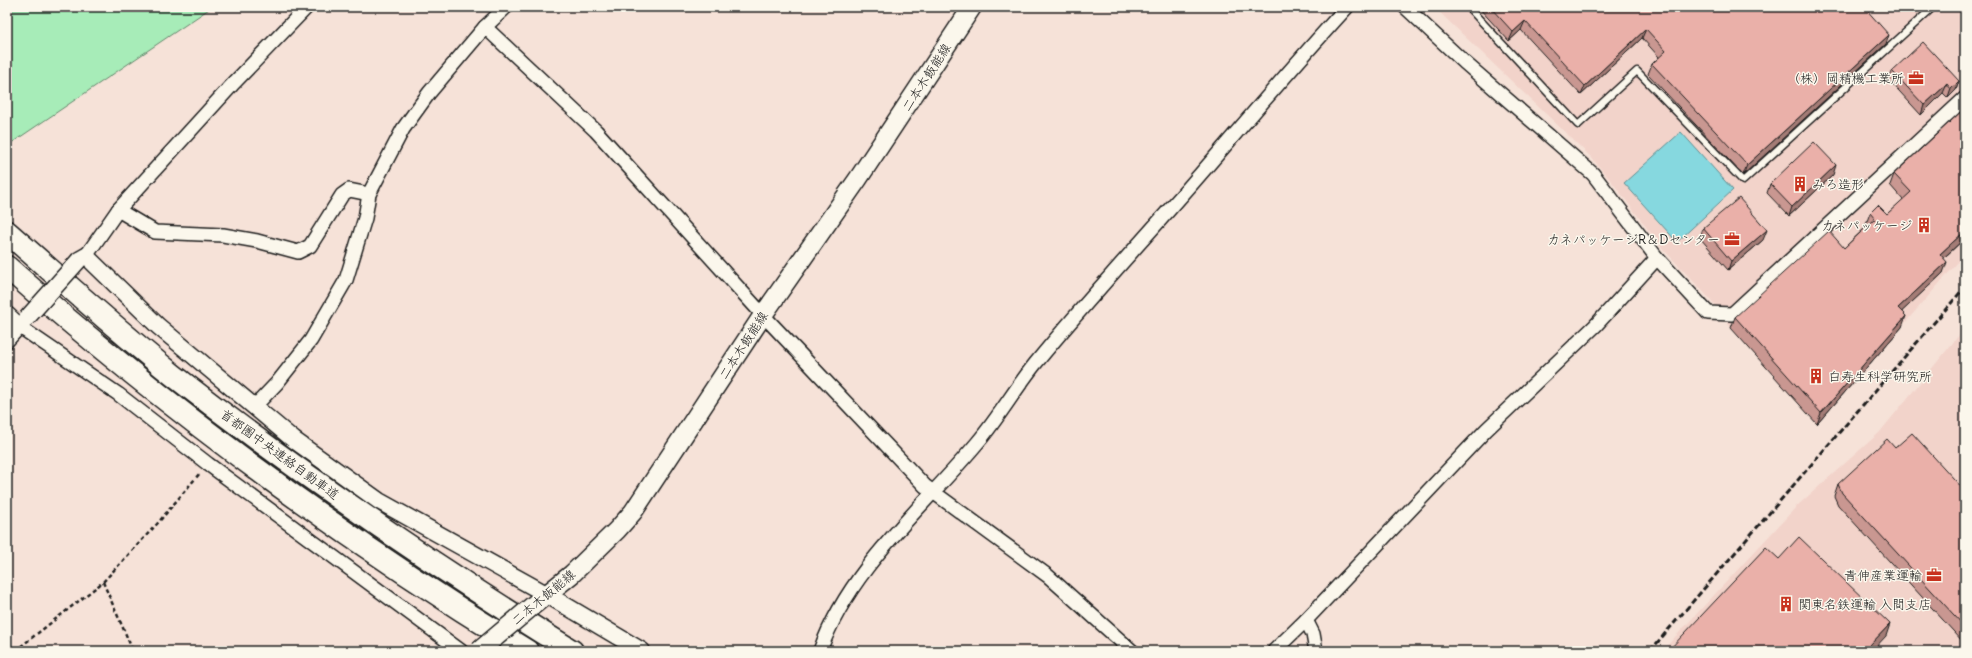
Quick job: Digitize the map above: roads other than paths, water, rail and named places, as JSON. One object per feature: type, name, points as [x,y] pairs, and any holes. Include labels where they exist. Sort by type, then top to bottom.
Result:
[{"type":"highway","name":"首都圏中央連絡自動車道","points":[[7,232],[173,374],[306,475],[475,591],[572,651]]},
{"type":"highway","name":"首都圏中央連絡自動車道","points":[[7,267],[57,311],[156,392],[292,495],[462,611],[526,651]]},
{"type":"main road","name":"二本木飯能線","points":[[479,651],[588,559],[633,512],[763,315],[858,178],[972,7]]},
{"type":"street","points":[[7,341],[82,258],[118,210],[232,85],[307,7]]},
{"type":"street","points":[[255,406],[277,383],[311,340],[346,280],[365,218],[369,194],[403,129],[429,93],[485,27],[506,7]]},
{"type":"street","points":[[820,651],[834,617],[845,596],[924,500],[934,492],[979,441],[1035,365],[1298,60],[1347,7]]},
{"type":"street","points":[[1405,7],[1470,67],[1593,174],[1656,258],[1708,313],[1732,314],[1965,98]]},
{"type":"street","points":[[485,27],[596,131],[763,315],[925,486],[1048,576],[1132,651]]},
{"type":"street","points":[[118,210],[155,232],[224,235],[256,241],[298,252],[310,246],[342,194],[349,190],[369,194]]},
{"type":"street","points":[[82,258],[158,326],[294,440],[379,501],[541,598],[642,651]]},
{"type":"street","points":[[1274,651],[1306,620],[1486,430],[1595,326],[1656,258]]},
{"type":"street","points":[[7,315],[23,323],[208,464],[461,651]]},
{"type":"street","points":[[1306,620],[1313,634],[1316,651]]},
{"type":"lane","points":[[1468,7],[1578,125],[1637,71],[1743,181],[1930,8]]},
{"type":"water","points":[[1681,132],[1733,190],[1677,242],[1624,183]]},
{"type":"railway","points":[[1650,651],[1965,287]]},
{"type":"place","name":"（株）岡精機工業所","points":[[1916,78]]},
{"type":"place","name":"みろ造形","points":[[1800,184]]},
{"type":"place","name":"カネパッケージ","points":[[1924,225]]},
{"type":"place","name":"カネパッケージR＆Dセンター","points":[[1732,239]]},
{"type":"place","name":"白寿生科学研究所","points":[[1816,376]]},
{"type":"place","name":"青伸産業運輸","points":[[1934,575]]},
{"type":"place","name":"関東名鉄運輸 入間支店","points":[[1786,604]]}]
